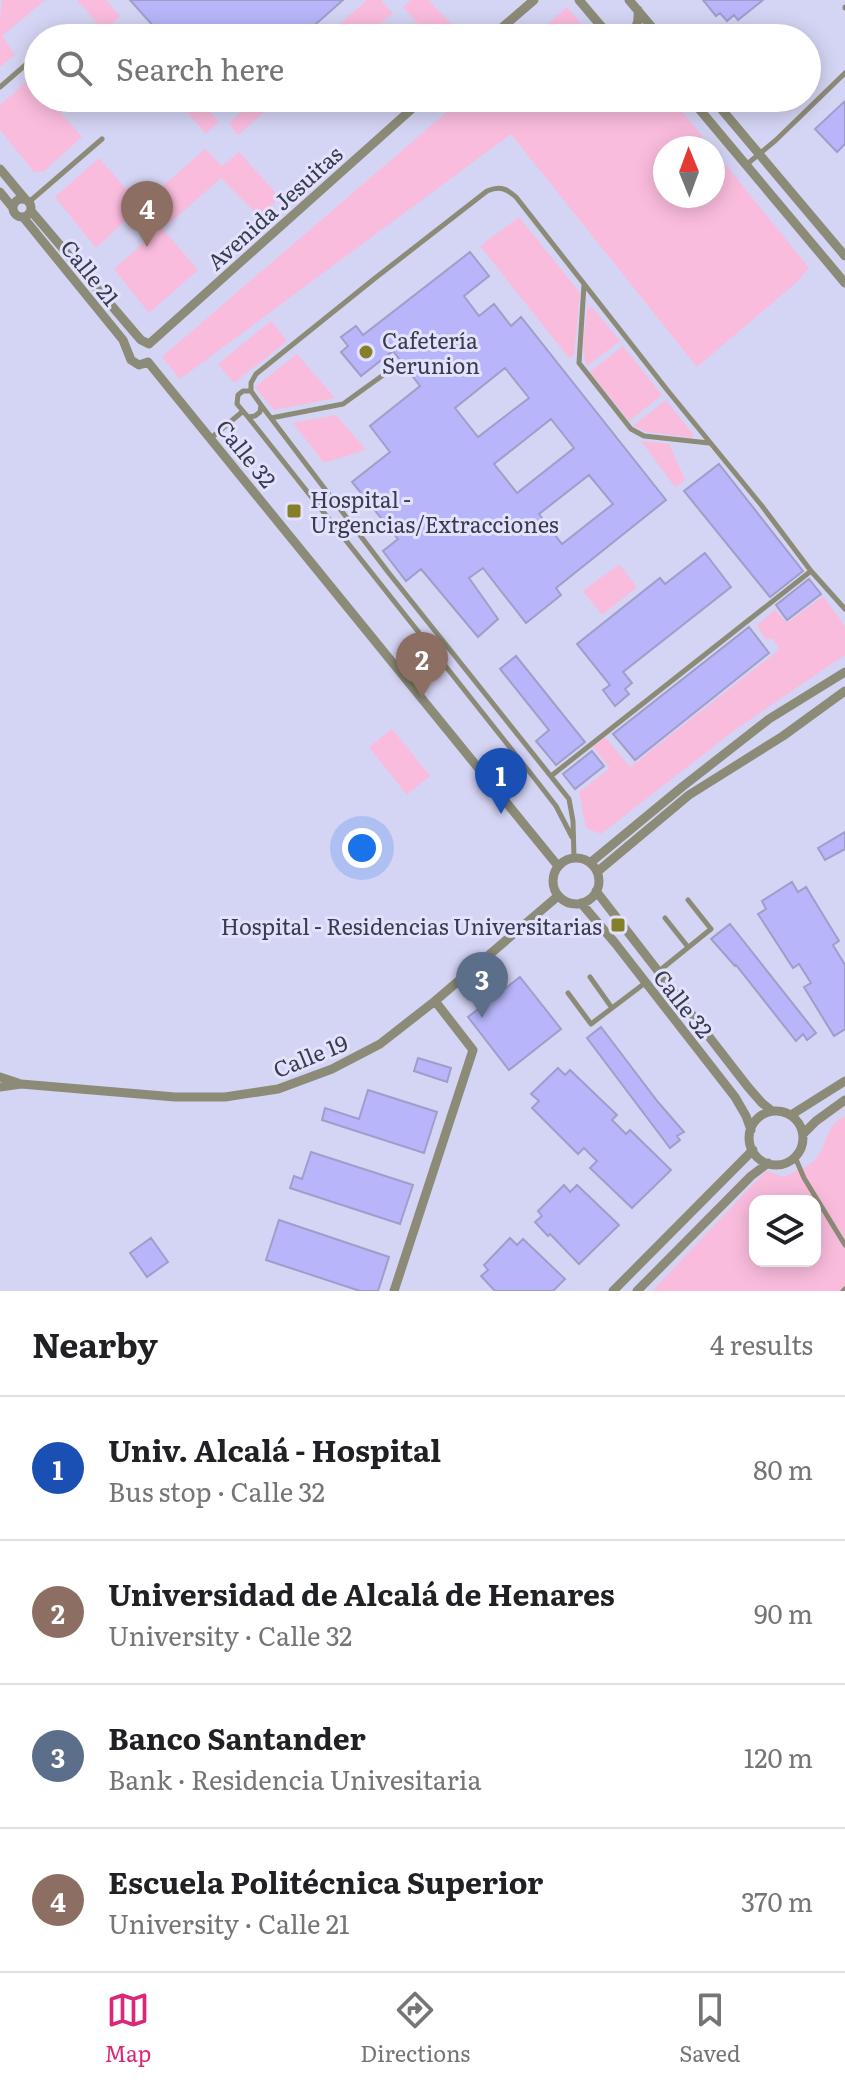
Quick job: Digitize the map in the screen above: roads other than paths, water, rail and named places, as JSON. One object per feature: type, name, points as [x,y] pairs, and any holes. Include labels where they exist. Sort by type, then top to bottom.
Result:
[{"type":"street","points":[[506,24],[534,0]]},
{"type":"street","points":[[579,0],[599,24]]},
{"type":"street","points":[[629,0],[650,24]]},
{"type":"street","points":[[638,10],[638,24]]},
{"type":"street","name":"Avenida Jesuitas","points":[[145,342],[408,112]]},
{"type":"street","points":[[702,112],[845,281]]},
{"type":"street","points":[[724,112],[845,259],[832,265]]},
{"type":"street","name":"Calle 21","points":[[0,169],[128,351]]},
{"type":"street","points":[[0,192],[14,213],[27,207]]},
{"type":"street","points":[[13,208],[16,200],[27,207]]},
{"type":"street","name":"Calle 21","points":[[27,207],[145,342]]},
{"type":"street","points":[[145,342],[153,353],[148,362],[139,365],[128,356],[128,351],[132,343],[145,342]]},
{"type":"street","name":"Calle 32","points":[[148,362],[558,866]]},
{"type":"street","points":[[590,863],[769,719],[845,672]]},
{"type":"street","points":[[597,872],[689,795],[783,736],[845,691]]},
{"type":"street","points":[[574,858],[590,863],[597,872],[599,885],[593,897],[581,903],[569,903],[555,891],[553,878],[558,866],[574,858]]},
{"type":"street","name":"Calle 32","points":[[596,891],[748,1087],[772,1111]]},
{"type":"street","name":"Calle 19","points":[[0,1087],[21,1084],[175,1097],[225,1097],[278,1089],[332,1069],[380,1044],[558,896]]},
{"type":"street","name":"Calle 32","points":[[581,903],[735,1097],[751,1130]]},
{"type":"street","points":[[394,1291],[473,1050],[435,1001]]},
{"type":"street","name":"Calle 19","points":[[0,1077],[21,1084]]},
{"type":"street","points":[[791,1115],[845,1081]]},
{"type":"street","points":[[803,1134],[845,1100]]},
{"type":"street","points":[[772,1111],[791,1115],[797,1120],[803,1134],[800,1150],[795,1157],[782,1164],[768,1163],[756,1156],[750,1144],[751,1130],[758,1118],[772,1111]]},
{"type":"street","points":[[613,1291],[753,1150]]},
{"type":"street","points":[[637,1291],[751,1176],[768,1163]]},
{"type":"lane","points":[[0,87],[24,66]]},
{"type":"lane","points":[[821,96],[845,73]]},
{"type":"lane","points":[[746,165],[804,112]]},
{"type":"lane","points":[[27,207],[102,139]]},
{"type":"lane","points":[[574,858],[569,799],[388,572],[261,405],[251,391],[256,374],[487,191],[497,187],[508,189],[811,571],[845,609]]},
{"type":"lane","points":[[584,285],[579,363],[627,424],[644,436],[710,444]]},
{"type":"lane","points":[[271,418],[343,404],[397,365]]},
{"type":"lane","points":[[251,391],[238,395],[237,404],[242,412],[556,806],[573,838]]},
{"type":"lane","points":[[248,417],[260,412],[261,405]]},
{"type":"lane","points":[[211,438],[242,412]]},
{"type":"lane","points":[[551,776],[811,571]]},
{"type":"lane","points":[[658,971],[711,929],[688,900]]},
{"type":"lane","points":[[665,918],[688,947]]},
{"type":"lane","points":[[590,977],[612,1008]]},
{"type":"lane","points":[[568,993],[591,1024],[645,983]]},
{"type":"lane","points":[[795,1157],[804,1178],[845,1245]]},
{"type":"place","name":"Escuela Politécnica Superior","points":[[147,247]]},
{"type":"place","name":"Cafetería Serunion","points":[[366,352]]},
{"type":"place","name":"Hospital - Urgencias/Extracciones","points":[[294,511]]},
{"type":"place","name":"Universidad de Alcalá de Henares","points":[[422,698]]},
{"type":"place","name":"Univ. Alcalá - Hospital","points":[[501,814]]},
{"type":"place","name":"Hospital - Residencias Universitarias","points":[[618,925]]},
{"type":"place","name":"Banco Santander","points":[[482,1018]]}]
